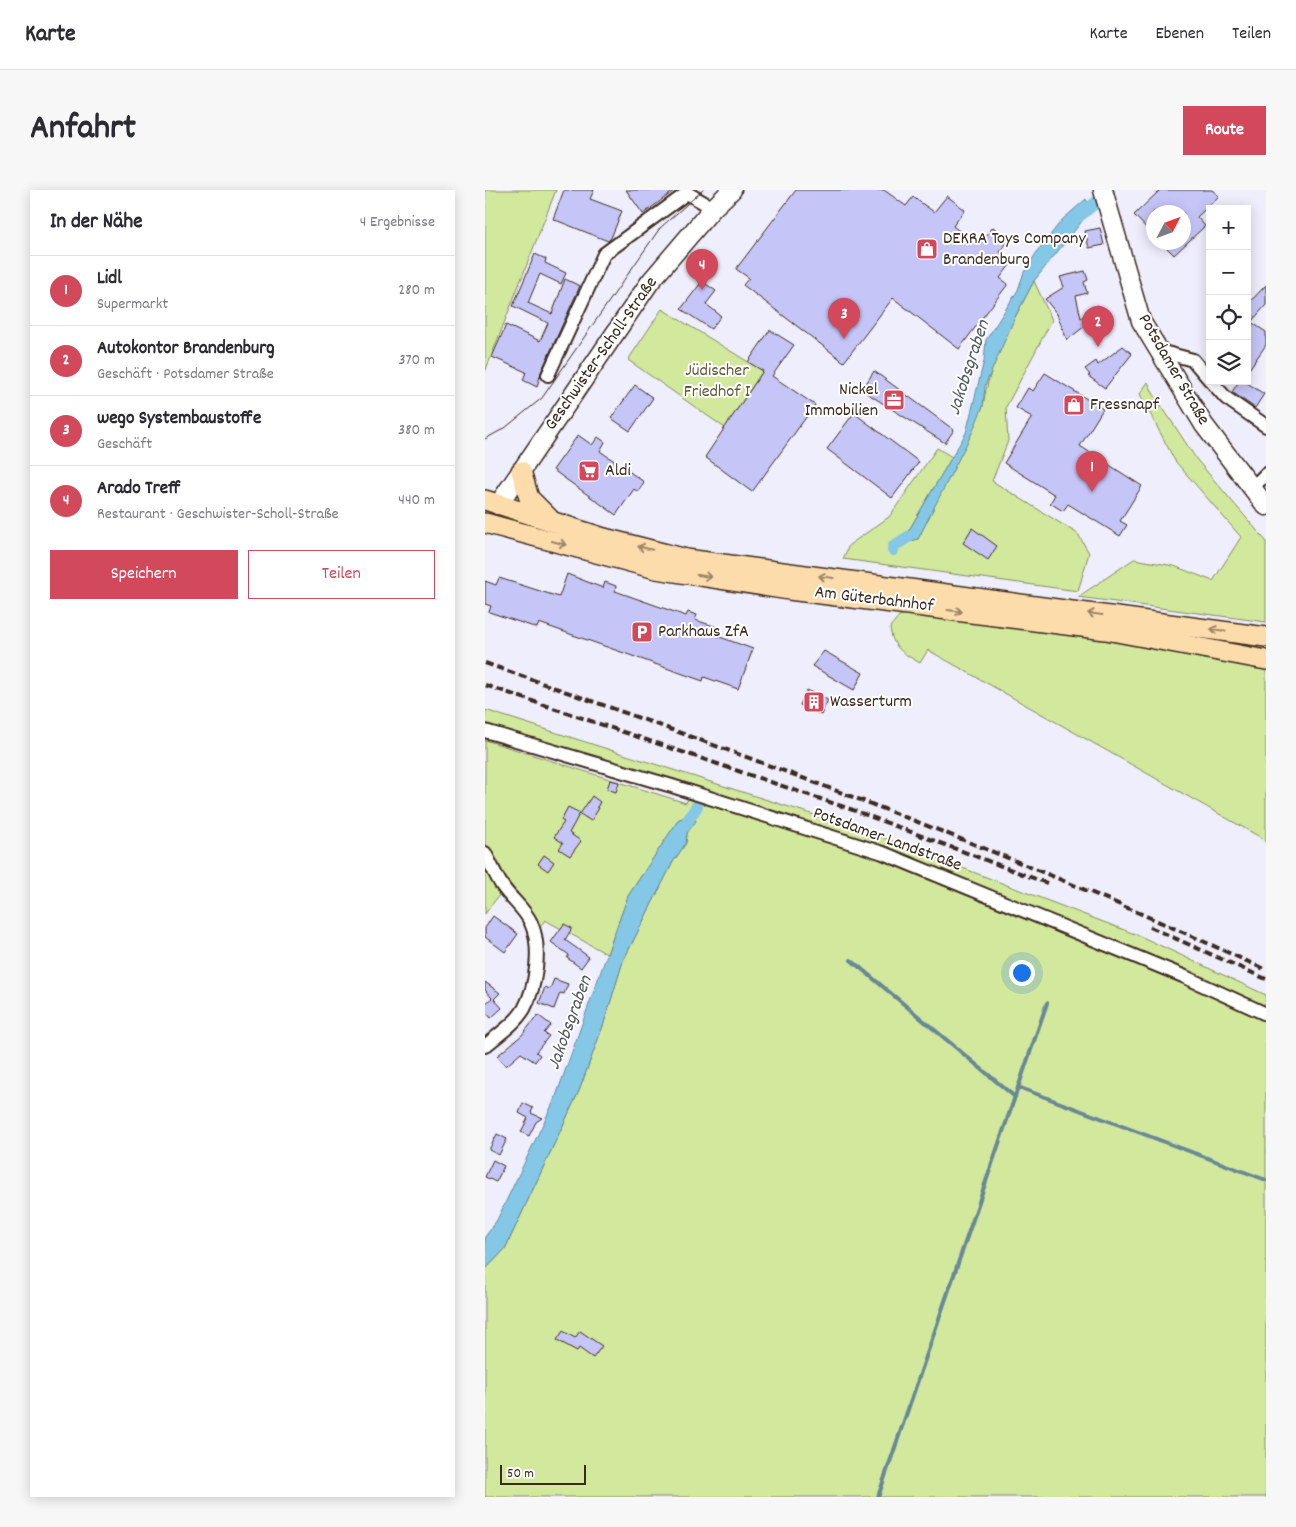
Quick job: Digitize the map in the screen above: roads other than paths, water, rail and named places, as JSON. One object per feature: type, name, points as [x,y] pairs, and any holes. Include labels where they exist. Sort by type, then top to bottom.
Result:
[{"type":"main road","points":[[521,471],[525,489],[535,507],[551,520],[561,524]]},
{"type":"main road","points":[[485,523],[492,502]]},
{"type":"main road","name":"Am Güterbahnhof","points":[[492,502],[561,524],[686,559],[1106,630],[1266,660]]},
{"type":"main road","name":"Am Güterbahnhof","points":[[485,523],[656,569],[1266,637]]},
{"type":"street","name":"Geschwister-Scholl-Straße","points":[[492,502],[521,471],[646,289],[713,208],[732,190]]},
{"type":"street","name":"Potsdamer Straße","points":[[1103,190],[1141,321],[1204,425],[1251,489],[1266,506]]},
{"type":"street","name":"Geschwister-Scholl-Straße","points":[[548,375],[604,254],[687,193],[713,208]]},
{"type":"street","points":[[1159,352],[1193,360],[1206,375]]},
{"type":"street","points":[[1214,385],[1226,398],[1266,426]]},
{"type":"street","points":[[1251,489],[1266,474]]},
{"type":"street","name":"Potsdamer Landstraße","points":[[485,731],[672,786],[883,853],[1183,976],[1266,1014]]},
{"type":"street","points":[[485,853],[502,886],[531,922],[536,946],[535,971],[523,1010],[513,1022],[485,1046]]},
{"type":"water","points":[[1086,199],[1091,210],[1034,281],[1015,317],[985,386],[983,406],[972,433],[918,539],[894,546],[909,530],[966,433],[984,361],[986,340],[1018,290],[1024,272],[1037,252],[1062,220]]},
{"type":"water","points":[[694,815],[696,821],[687,833],[686,843],[673,862],[623,961],[604,1023],[579,1091],[505,1249],[485,1270],[485,1237],[497,1220],[555,1099],[628,896],[679,819]]},
{"type":"waterway","name":"Jakobsgraben","points":[[1078,217],[1109,192]]},
{"type":"waterway","name":"Jakobsgraben","points":[[893,550],[894,546],[908,537]]},
{"type":"waterway","name":"Jakobsgraben","points":[[684,827],[697,806]]},
{"type":"waterway","points":[[851,960],[1015,1097]]},
{"type":"waterway","points":[[878,1497],[1047,1003]]},
{"type":"waterway","points":[[1018,1087],[1266,1180]]},
{"type":"tram line","points":[[485,439],[505,428],[542,398],[660,228],[703,190]]},
{"type":"railway","points":[[485,663],[879,807],[1074,885],[1266,970]]},
{"type":"railway","points":[[485,685],[853,810],[1049,884]]},
{"type":"railway","points":[[1150,927],[1266,979]]},
{"type":"place","name":"DEKRA Toys Company Brandenburg","points":[[927,249]]},
{"type":"place","name":"Arado Treff","points":[[702,290]]},
{"type":"place","name":"wego Systembaustoffe","points":[[844,339]]},
{"type":"place","name":"Autokontor Brandenburg","points":[[1098,347]]},
{"type":"place","name":"Nickel Immobilien","points":[[894,400]]},
{"type":"place","name":"Fressnapf","points":[[1074,405]]},
{"type":"place","name":"Aldi","points":[[589,471]]},
{"type":"place","name":"Lidl","points":[[1092,492]]},
{"type":"place","name":"Parkhaus ZfA","points":[[642,632]]},
{"type":"place","name":"Wasserturm","points":[[814,702]]},
{"type":"park label","name":"Jüdischer Friedhof I","points":[[717,381]]}]
